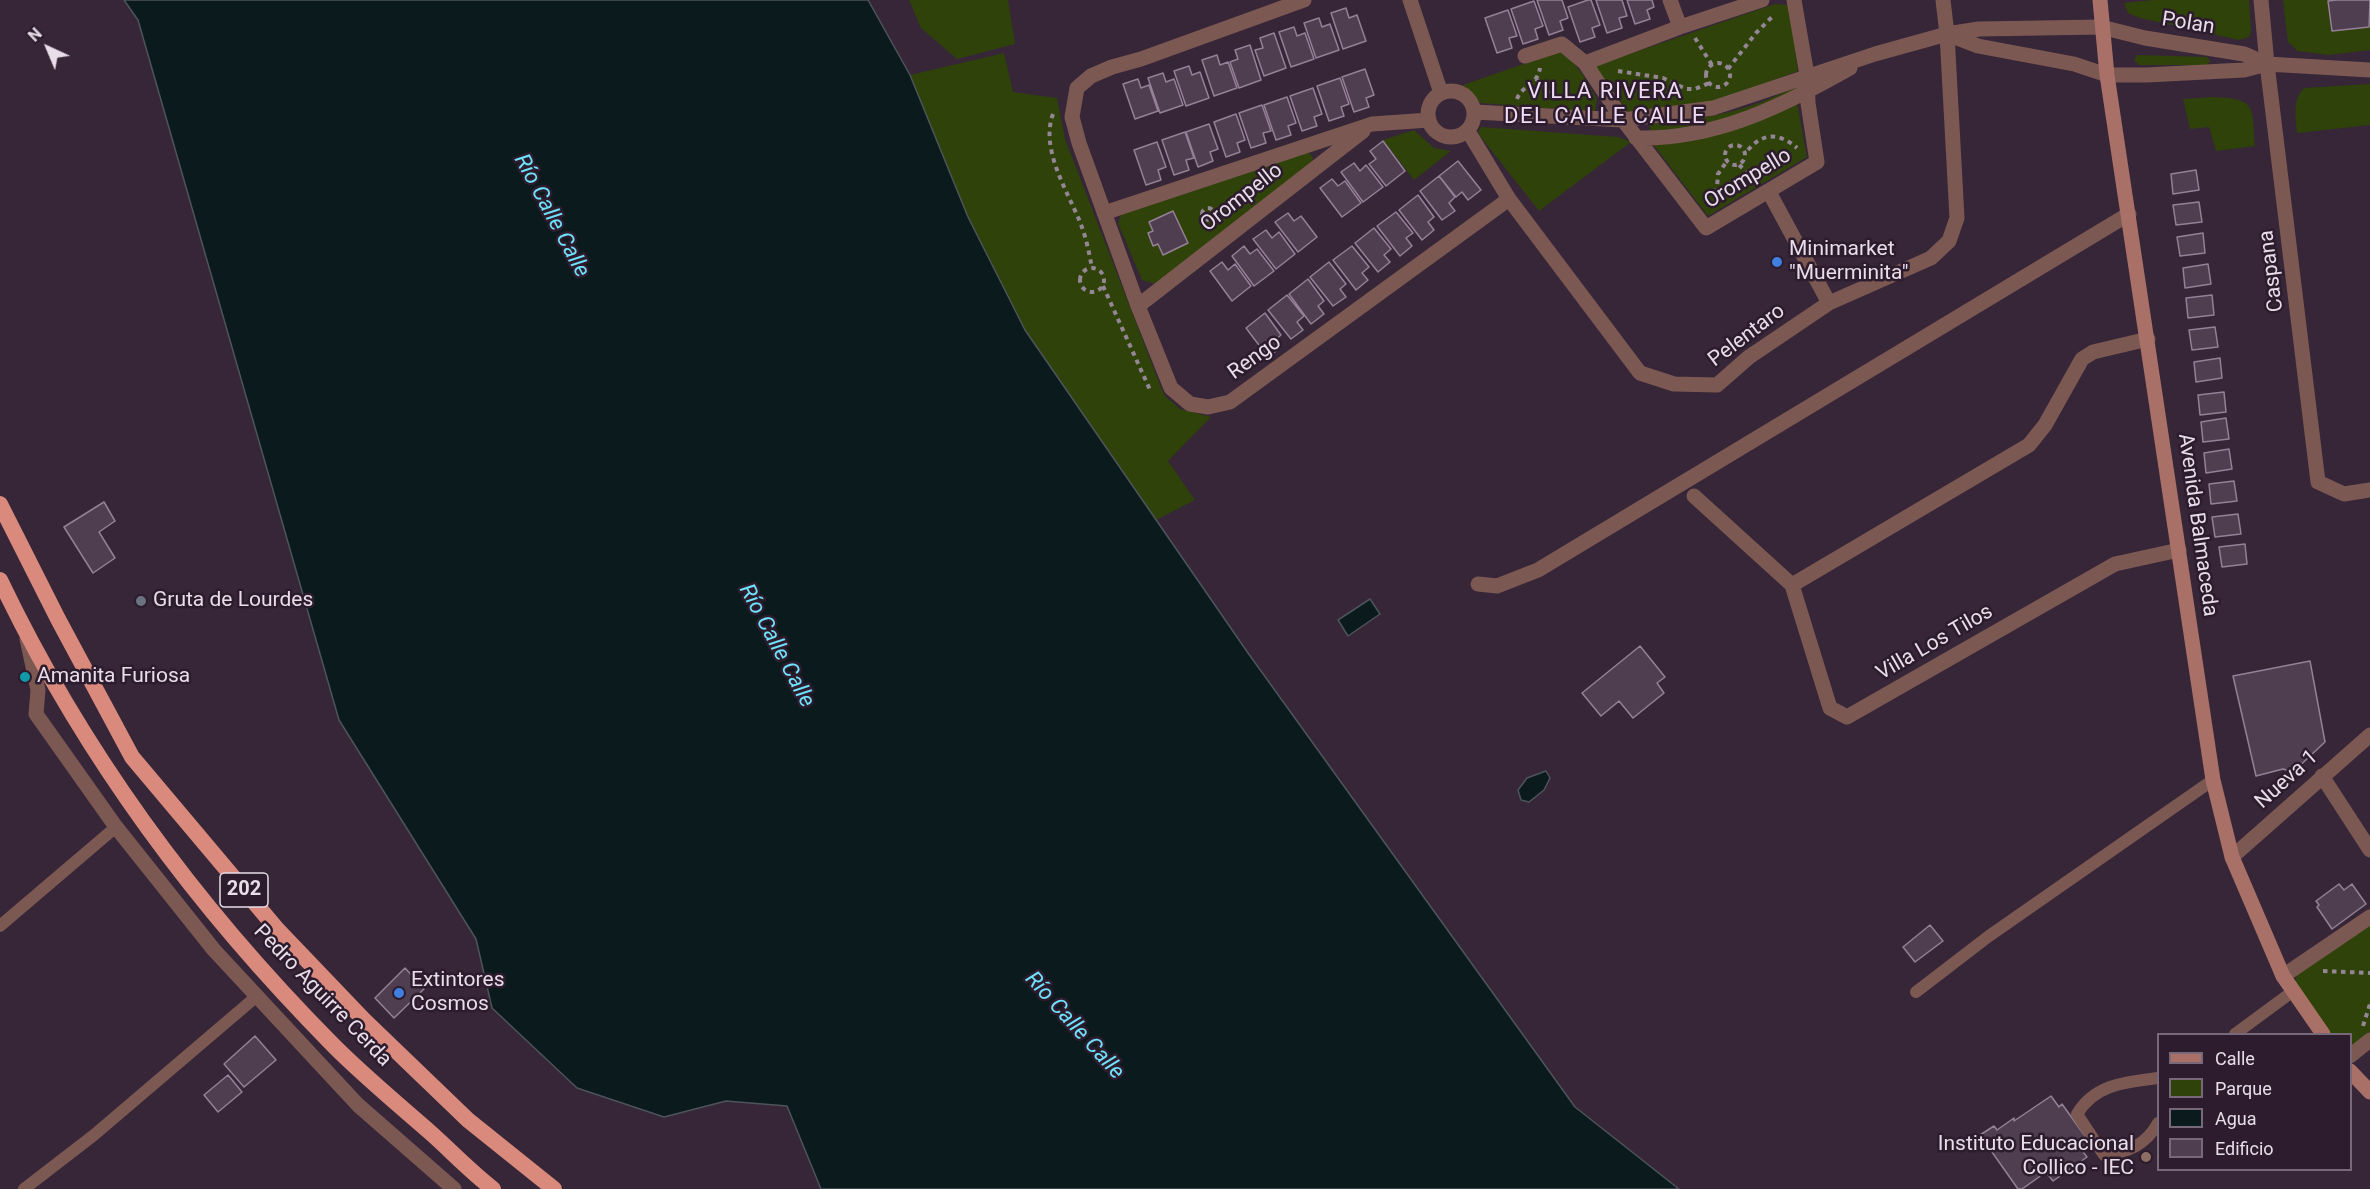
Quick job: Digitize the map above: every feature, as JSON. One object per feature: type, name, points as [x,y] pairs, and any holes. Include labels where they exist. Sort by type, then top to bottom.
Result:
[{"type":"highway","name":"Pedro Aguirre Cerda","points":[[1,508],[57,619],[132,757],[276,927],[356,1011],[468,1120],[554,1189]]},
{"type":"highway","name":"Pedro Aguirre Cerda","points":[[0,580],[25,633],[98,756],[154,837],[202,900],[335,1047],[493,1189]]},
{"type":"main road","name":"Avenida Balmaceda","points":[[2100,0],[2107,75],[2212,780],[2232,856],[2283,976],[2322,1033]]},
{"type":"main road","points":[[2352,1073],[2370,1092]]},
{"type":"street","name":"Rengo","points":[[1304,0],[1112,67],[1090,76],[1077,88],[1072,117],[1104,213],[1171,388],[1190,404],[1208,407],[1230,402],[1509,199]]},
{"type":"street","points":[[1410,0],[1441,93]]},
{"type":"street","points":[[1670,0],[1683,26]]},
{"type":"street","points":[[1585,63],[1683,26],[1762,0]]},
{"type":"street","name":"Pelentaro","points":[[1468,131],[1509,199],[1640,373],[1674,384],[1717,386],[1749,357],[1829,303],[1931,258],[1949,241],[1957,218],[1947,34],[1943,0]]},
{"type":"street","name":"Caspana","points":[[2261,0],[2318,482],[2344,494],[2370,490]]},
{"type":"street","name":"Orompello","points":[[1531,54],[1562,44],[1585,63],[1636,138],[1706,228],[1817,162],[1807,93],[1807,75],[1788,4]]},
{"type":"street","points":[[1475,112],[1623,120],[1713,108],[1807,75],[1947,34],[1979,29],[2101,27]]},
{"type":"street","name":"Polan","points":[[2101,27],[2145,38],[2244,54],[2267,64]]},
{"type":"street","points":[[1947,34],[1978,46],[2074,64],[2107,75]]},
{"type":"street","points":[[1636,138],[1662,139],[1713,130],[1782,106],[1875,54]]},
{"type":"street","name":"Polan","points":[[2107,75],[2244,70],[2267,64],[2370,70]]},
{"type":"street","points":[[1456,91],[1463,93],[1473,104],[1475,112],[1468,131],[1455,137],[1448,137],[1436,131],[1429,120],[1430,104],[1441,93],[1456,91]]},
{"type":"street","name":"Orompello","points":[[1104,213],[1372,124],[1429,120]]},
{"type":"street","name":"Orompello","points":[[1138,306],[1372,124]]},
{"type":"street","points":[[1769,192],[1829,303]]},
{"type":"street","points":[[1478,584],[1497,586],[1538,570],[2129,214]]},
{"type":"street","points":[[1694,496],[1792,585],[2029,445],[2045,425],[2082,359],[2093,352],[2148,339]]},
{"type":"street","name":"Villa Los Tilos","points":[[1792,585],[1830,708],[1847,717],[2115,564],[2179,550]]},
{"type":"street","name":"Pedro Aguirre Cerda","points":[[25,633],[38,690],[36,714],[116,827],[168,894],[257,996],[358,1105],[400,1139],[454,1189]]},
{"type":"street","name":"Nueva 1","points":[[2232,856],[2370,735]]},
{"type":"street","points":[[2322,776],[2370,850]]},
{"type":"street","points":[[2283,976],[2370,917]]},
{"type":"street","points":[[2352,1054],[2370,1040]]},
{"type":"lane","points":[[1916,992],[1989,936],[2212,780]]},
{"type":"lane","points":[[0,926],[116,827]]},
{"type":"lane","points":[[2238,1033],[2292,992]]},
{"type":"lane","points":[[24,1189],[94,1135],[257,996]]},
{"type":"lane","points":[[2157,1078],[2098,1091],[2085,1101],[2077,1114],[2104,1155],[2122,1153],[2140,1145],[2153,1134],[2157,1125]]},
{"type":"path","points":[[1712,65],[1706,75],[1709,83],[1716,87],[1723,86],[1729,80],[1728,69],[1756,33],[1788,4]]},
{"type":"path","points":[[1683,26],[1712,65]]},
{"type":"path","points":[[1516,103],[1518,94],[1536,80],[1540,68],[1531,54]]},
{"type":"path","points":[[1712,65],[1719,64],[1728,69]]},
{"type":"path","points":[[1614,71],[1663,78],[1686,89],[1709,83]]},
{"type":"path","points":[[1536,80],[1554,94],[1554,106]]},
{"type":"path","points":[[1054,113],[1050,124],[1051,145],[1066,193],[1088,244],[1092,268]]},
{"type":"path","points":[[1748,150],[1762,137],[1779,136],[1817,162]]},
{"type":"path","points":[[1715,224],[1718,174],[1727,161],[1725,151],[1730,146],[1737,145],[1743,148],[1746,154],[1742,163],[1732,165],[1727,161]]},
{"type":"path","points":[[1092,268],[1101,271],[1104,279],[1103,286],[1093,292],[1083,287],[1080,280],[1083,273],[1092,268]]},
{"type":"path","points":[[2313,970],[2370,973]]},
{"type":"green space","points":[[909,0],[1008,0],[1015,44],[957,59],[921,28]]},
{"type":"green space","points":[[2153,0],[2249,0],[2251,32],[2249,37],[2239,40],[2140,18],[2128,13],[2124,3]]},
{"type":"green space","points":[[2283,0],[2370,0],[2370,50],[2328,55],[2298,51],[2288,42]]},
{"type":"green space","points":[[1775,4],[1789,5],[1798,71],[1731,96],[1684,108],[1628,112],[1595,66]]},
{"type":"green space","points":[[1558,52],[1566,53],[1583,75],[1597,99],[1595,112],[1481,103],[1463,85]]},
{"type":"green space","points":[[1004,53],[1013,92],[1057,98],[1065,139],[1164,395],[1180,409],[1211,417],[1168,461],[1195,500],[1156,520],[1025,330],[968,217],[910,75]]},
{"type":"green space","points":[[2137,55],[2207,57],[2210,61],[2207,65],[2139,65],[2134,60]]},
{"type":"green space","points":[[2370,84],[2370,125],[2297,133],[2296,103],[2304,88]]},
{"type":"green space","points":[[1800,86],[1802,90],[1706,126],[1650,131],[1649,124],[1689,120],[1730,112]]},
{"type":"green space","points":[[2214,97],[2246,103],[2254,122],[2255,146],[2216,151],[2209,127],[2190,129],[2183,99]]},
{"type":"green space","points":[[1797,103],[1807,157],[1708,216],[1652,143],[1708,134],[1744,125]]},
{"type":"green space","points":[[1481,127],[1618,137],[1631,142],[1539,211],[1480,136],[1478,132]]},
{"type":"green space","points":[[1414,130],[1434,148],[1451,151],[1414,180],[1383,140]]},
{"type":"green space","points":[[1308,152],[1313,157],[1311,163],[1156,284],[1142,280],[1118,223],[1122,213]]},
{"type":"green space","points":[[2370,925],[2370,1034],[2352,1047],[2352,1033],[2327,1033],[2294,986],[2297,973]]},
{"type":"water","name":"Río Calle Calle","points":[[124,0],[868,0],[910,75],[968,217],[1025,330],[1248,653],[1575,1107],[1679,1189],[821,1189],[787,1106],[726,1101],[664,1117],[577,1088],[492,1008],[476,939],[339,720],[138,20]]},
{"type":"water","points":[[1370,599],[1380,614],[1348,636],[1338,620]]},
{"type":"water","points":[[1546,771],[1550,778],[1544,790],[1529,802],[1521,800],[1518,790],[1527,778]]},
{"type":"building","points":[[1537,0],[1562,0],[1568,18],[1560,21],[1563,30],[1549,35]]},
{"type":"building","points":[[1591,0],[1600,25],[1592,28],[1595,37],[1580,42],[1568,7]]},
{"type":"building","points":[[1596,0],[1622,0],[1627,16],[1619,18],[1622,28],[1607,33]]},
{"type":"building","points":[[1627,0],[1652,0],[1654,7],[1647,10],[1650,19],[1635,24]]},
{"type":"building","points":[[2370,0],[2369,27],[2332,31],[2328,1]]},
{"type":"building","points":[[1534,1],[1543,26],[1535,29],[1538,39],[1523,44],[1511,9]]},
{"type":"building","points":[[1346,8],[1349,18],[1357,15],[1366,41],[1343,49],[1331,13]]},
{"type":"building","points":[[1508,10],[1517,36],[1509,38],[1512,48],[1497,53],[1485,18]]},
{"type":"building","points":[[1319,18],[1322,27],[1330,24],[1339,50],[1316,58],[1304,23]]},
{"type":"building","points":[[1294,27],[1297,36],[1305,33],[1314,59],[1291,67],[1279,32]]},
{"type":"building","points":[[1274,33],[1286,68],[1264,76],[1255,50],[1263,48],[1260,38]]},
{"type":"building","points":[[1250,45],[1261,80],[1239,88],[1230,62],[1238,59],[1235,50]]},
{"type":"building","points":[[1217,55],[1220,65],[1228,62],[1237,88],[1214,96],[1202,60]]},
{"type":"building","points":[[1189,66],[1192,75],[1200,72],[1209,98],[1186,106],[1174,71]]},
{"type":"building","points":[[1365,69],[1374,95],[1366,98],[1369,107],[1354,112],[1342,77]]},
{"type":"building","points":[[1163,73],[1166,82],[1174,79],[1183,105],[1160,113],[1148,78]]},
{"type":"building","points":[[1340,78],[1349,104],[1341,107],[1344,116],[1329,121],[1317,86]]},
{"type":"building","points":[[1138,79],[1141,88],[1149,85],[1158,111],[1135,119],[1123,84]]},
{"type":"building","points":[[1313,88],[1322,114],[1314,117],[1317,126],[1302,131],[1290,96]]},
{"type":"building","points":[[1287,97],[1296,123],[1288,126],[1291,135],[1276,140],[1264,105]]},
{"type":"building","points":[[1262,105],[1271,131],[1263,133],[1266,143],[1251,148],[1239,113]]},
{"type":"building","points":[[1236,114],[1245,140],[1237,143],[1240,152],[1226,157],[1214,122]]},
{"type":"building","points":[[1209,124],[1218,149],[1210,152],[1213,161],[1198,167],[1186,132]]},
{"type":"building","points":[[1185,132],[1194,158],[1186,160],[1189,170],[1174,175],[1162,140]]},
{"type":"building","points":[[1383,141],[1405,171],[1386,186],[1369,164],[1376,159],[1370,151]]},
{"type":"building","points":[[1157,142],[1166,167],[1158,170],[1161,180],[1146,185],[1134,150]]},
{"type":"building","points":[[1458,161],[1481,190],[1468,200],[1462,192],[1456,197],[1439,176]]},
{"type":"building","points":[[1354,163],[1360,171],[1366,165],[1383,187],[1363,202],[1341,172]]},
{"type":"building","points":[[2196,170],[2199,190],[2173,194],[2171,174]]},
{"type":"building","points":[[1439,176],[1455,197],[1449,203],[1455,211],[1442,220],[1420,191]]},
{"type":"building","points":[[1332,179],[1338,186],[1345,181],[1361,203],[1342,217],[1320,188]]},
{"type":"building","points":[[1418,195],[1434,217],[1428,222],[1434,230],[1422,240],[1399,210]]},
{"type":"building","points":[[2199,202],[2202,222],[2176,225],[2173,205]]},
{"type":"building","points":[[1173,211],[1188,243],[1163,255],[1158,244],[1153,246],[1148,233],[1153,231],[1149,222]]},
{"type":"building","points":[[1396,212],[1413,233],[1406,238],[1412,246],[1400,256],[1377,226]]},
{"type":"building","points":[[1288,213],[1294,221],[1301,216],[1317,237],[1298,252],[1275,222]]},
{"type":"building","points":[[1374,228],[1391,249],[1384,255],[1390,262],[1378,272],[1355,243]]},
{"type":"building","points":[[1266,230],[1272,238],[1279,232],[1295,254],[1276,269],[1253,239]]},
{"type":"building","points":[[2203,233],[2205,253],[2180,256],[2177,237]]},
{"type":"building","points":[[1244,246],[1250,254],[1257,249],[1274,271],[1254,286],[1232,256]]},
{"type":"building","points":[[1352,246],[1369,267],[1362,273],[1368,280],[1356,290],[1333,260]]},
{"type":"building","points":[[1222,262],[1228,270],[1235,264],[1251,286],[1232,301],[1210,271]]},
{"type":"building","points":[[1329,262],[1346,284],[1340,289],[1346,297],[1333,306],[1310,277]]},
{"type":"building","points":[[2208,264],[2211,284],[2185,288],[2183,268]]},
{"type":"building","points":[[1308,279],[1324,301],[1318,306],[1324,314],[1311,324],[1289,294]]},
{"type":"building","points":[[1287,295],[1304,316],[1297,322],[1303,330],[1291,339],[1268,310]]},
{"type":"building","points":[[2212,295],[2214,315],[2188,318],[2186,298]]},
{"type":"building","points":[[1265,313],[1281,335],[1275,340],[1280,348],[1268,357],[1246,328]]},
{"type":"building","points":[[2215,327],[2218,347],[2192,350],[2189,330]]},
{"type":"building","points":[[2220,358],[2222,378],[2196,382],[2194,362]]},
{"type":"building","points":[[2224,392],[2226,412],[2200,415],[2198,395]]},
{"type":"building","points":[[2226,418],[2229,439],[2203,442],[2201,422]]},
{"type":"building","points":[[2229,449],[2232,469],[2206,473],[2204,453]]},
{"type":"building","points":[[2234,481],[2237,501],[2211,504],[2209,484]]},
{"type":"building","points":[[104,502],[115,521],[99,532],[115,558],[93,573],[64,527]]},
{"type":"building","points":[[2238,514],[2241,534],[2215,537],[2212,517]]},
{"type":"building","points":[[2245,544],[2247,564],[2222,567],[2219,547]]},
{"type":"building","points":[[1640,646],[1665,677],[1657,683],[1664,693],[1633,718],[1619,701],[1601,716],[1582,693]]},
{"type":"building","points":[[2310,661],[2325,742],[2293,772],[2283,769],[2256,776],[2233,676]]},
{"type":"building","points":[[2339,884],[2344,890],[2352,884],[2366,904],[2332,929],[2317,907],[2319,905],[2316,901]]},
{"type":"building","points":[[1930,925],[1943,941],[1915,962],[1903,947]]},
{"type":"building","name":"Extintores Cosmos","points":[[405,968],[424,989],[394,1018],[375,998]]},
{"type":"building","points":[[255,1036],[276,1060],[244,1087],[224,1064]]},
{"type":"building","points":[[228,1075],[242,1092],[218,1112],[204,1095]]},
{"type":"building","points":[[2051,1096],[2059,1107],[2062,1104],[2090,1143],[2081,1149],[2087,1157],[2053,1181],[2046,1172],[2022,1189],[2018,1189],[1980,1135],[1994,1126],[1997,1130],[2014,1118],[2014,1121]]},
{"type":"place","name":"Minimarket \"Muerminita\"","points":[[1777,262]]},
{"type":"place","name":"Gruta de Lourdes","points":[[141,601]]},
{"type":"place","name":"Amanita Furiosa","points":[[25,677]]},
{"type":"place","name":"Extintores Cosmos","points":[[399,993]]},
{"type":"place","name":"Instituto Educacional Collico - IEC","points":[[2146,1157]]},
{"type":"district","name":"VILLA RIVERA DEL CALLE CALLE","points":[[1605,104]]}]
